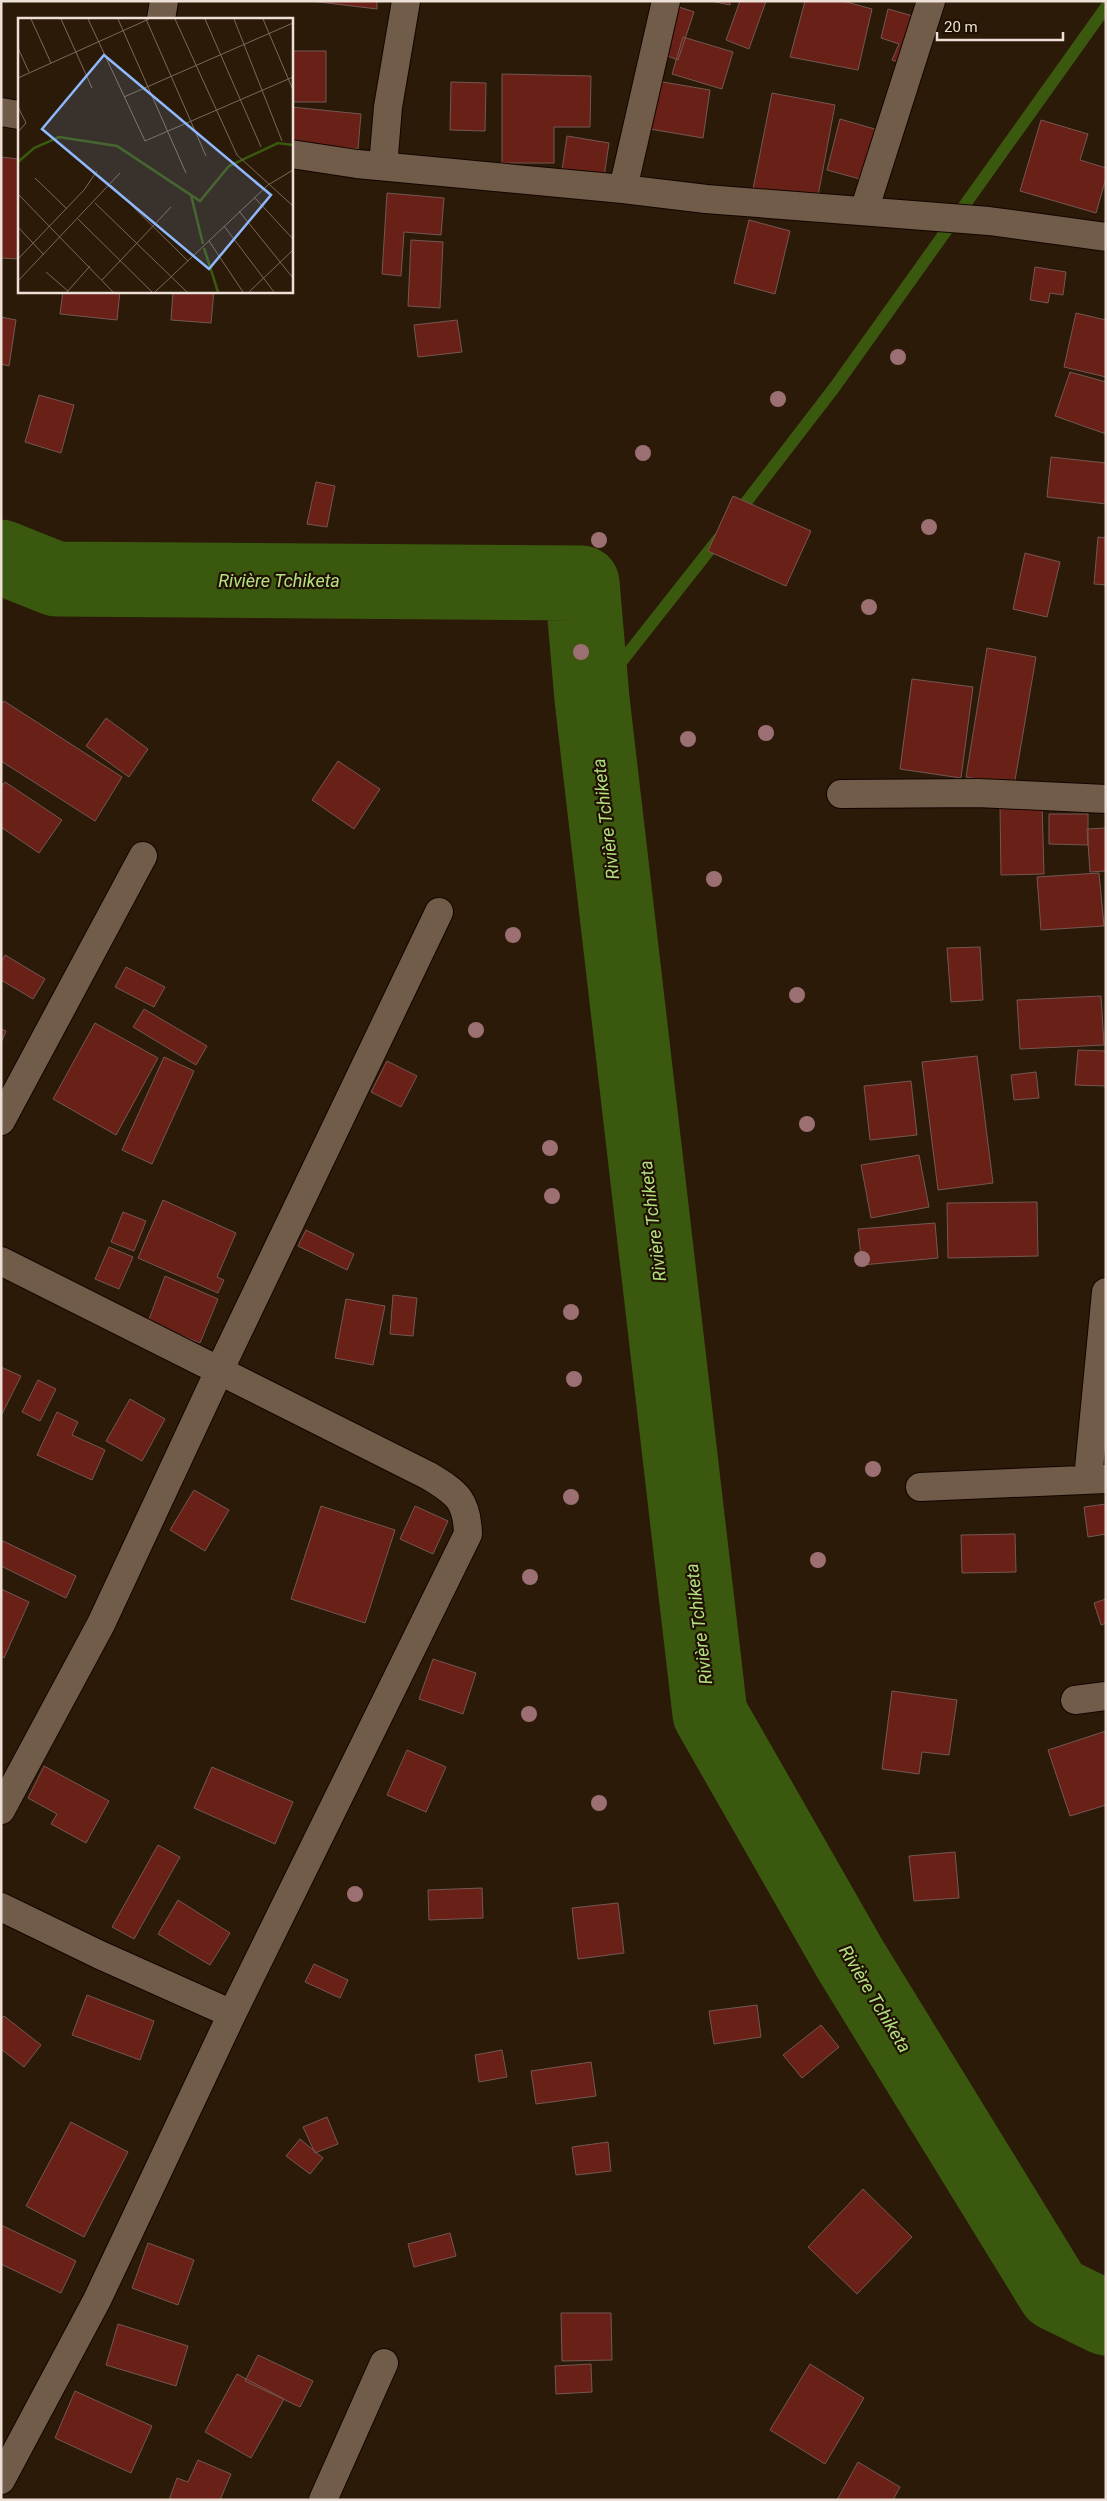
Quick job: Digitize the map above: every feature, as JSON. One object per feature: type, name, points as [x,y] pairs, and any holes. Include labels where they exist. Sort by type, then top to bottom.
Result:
[{"type":"street","points":[[162,18],[164,1]]},
{"type":"street","points":[[383,166],[388,107],[406,1]]},
{"type":"street","points":[[623,189],[666,1]]},
{"type":"street","points":[[864,211],[931,1]]},
{"type":"street","points":[[1,112],[18,115]]},
{"type":"street","points":[[292,154],[383,166],[623,189],[706,199],[990,221],[1106,237]]},
{"type":"street","points":[[841,794],[978,794],[1106,799]]},
{"type":"street","points":[[1,1120],[143,856]]},
{"type":"street","points":[[1,1810],[101,1624],[220,1369],[439,912]]},
{"type":"street","points":[[1,1260],[220,1369],[445,1486],[453,1491],[463,1503],[468,1534],[232,2014],[97,2300],[1,2480]]},
{"type":"street","points":[[920,1488],[1097,1479],[1106,1292]]},
{"type":"street","points":[[1076,1700],[1106,1696]]},
{"type":"street","points":[[1,1907],[100,1955],[232,2014]]},
{"type":"street","points":[[323,2500],[384,2363]]},
{"type":"building","points":[[311,1],[377,1],[377,9]]},
{"type":"building","points":[[711,1],[730,1],[730,5]]},
{"type":"building","points":[[740,1],[766,1],[749,49],[726,40]]},
{"type":"building","points":[[805,1],[843,1],[872,9],[858,70],[790,57]]},
{"type":"building","points":[[673,5],[694,12],[678,60],[657,52]]},
{"type":"building","points":[[888,9],[920,18],[905,64],[892,60],[899,44],[881,38]]},
{"type":"building","points":[[683,37],[733,52],[722,89],[672,74]]},
{"type":"building","points":[[292,51],[326,51],[326,102],[292,102]]},
{"type":"building","points":[[502,74],[591,76],[590,127],[554,127],[554,163],[502,163]]},
{"type":"building","points":[[651,80],[710,90],[703,138],[644,128]]},
{"type":"building","points":[[451,82],[486,83],[485,131],[450,130]]},
{"type":"building","points":[[772,93],[835,105],[817,201],[753,189]]},
{"type":"building","points":[[292,107],[361,114],[358,149],[292,143]]},
{"type":"building","points":[[840,119],[885,132],[871,182],[827,170]]},
{"type":"building","points":[[1041,120],[1088,134],[1080,160],[1106,168],[1106,178],[1096,213],[1020,191]]},
{"type":"building","points":[[567,136],[609,143],[604,177],[562,170]]},
{"type":"building","points":[[1,157],[18,159],[18,259],[1,258]]},
{"type":"building","points":[[387,193],[444,198],[441,235],[404,232],[401,276],[382,274]]},
{"type":"building","points":[[749,220],[790,231],[775,294],[734,283]]},
{"type":"building","points":[[411,240],[443,242],[440,308],[408,306]]},
{"type":"building","points":[[1035,267],[1066,272],[1063,295],[1050,293],[1048,303],[1030,300]]},
{"type":"building","points":[[63,292],[120,292],[117,320],[60,314]]},
{"type":"building","points":[[173,292],[214,292],[211,323],[171,320]]},
{"type":"building","points":[[1076,313],[1106,320],[1106,377],[1064,367]]},
{"type":"building","points":[[1,317],[16,320],[9,366],[1,364]]},
{"type":"building","points":[[457,320],[462,352],[418,357],[414,325]]},
{"type":"building","points":[[1070,372],[1106,382],[1106,434],[1055,416]]},
{"type":"building","points":[[39,395],[74,405],[61,453],[25,442]]},
{"type":"building","points":[[1051,457],[1106,463],[1106,504],[1047,497]]},
{"type":"building","points":[[316,482],[335,486],[327,527],[307,524]]},
{"type":"building","points":[[733,496],[811,531],[786,586],[708,551]]},
{"type":"building","points":[[1098,537],[1106,538],[1106,585],[1094,584]]},
{"type":"building","points":[[1025,553],[1060,562],[1047,617],[1013,609]]},
{"type":"building","points":[[987,648],[1036,657],[1014,786],[966,777]]},
{"type":"building","points":[[912,679],[973,687],[961,778],[900,769]]},
{"type":"building","points":[[4,701],[122,777],[95,821],[1,761],[1,704]]},
{"type":"building","points":[[106,718],[148,749],[129,777],[86,746]]},
{"type":"building","points":[[338,761],[380,789],[354,829],[312,800]]},
{"type":"building","points":[[5,782],[62,820],[39,853],[1,827],[1,787]]},
{"type":"building","points":[[1042,805],[1044,874],[1001,875],[1000,806]]},
{"type":"building","points":[[1049,814],[1088,814],[1088,845],[1049,844]]},
{"type":"building","points":[[1106,828],[1106,871],[1090,872],[1087,829]]},
{"type":"building","points":[[1099,873],[1104,926],[1041,930],[1037,877]]},
{"type":"building","points":[[980,947],[983,1000],[951,1002],[947,948]]},
{"type":"building","points":[[5,955],[45,979],[33,999],[1,980],[1,963]]},
{"type":"building","points":[[126,967],[165,987],[154,1007],[115,987]]},
{"type":"building","points":[[1101,996],[1104,1045],[1020,1049],[1017,1000]]},
{"type":"building","points":[[144,1009],[207,1046],[196,1065],[133,1027]]},
{"type":"building","points":[[95,1023],[158,1058],[116,1135],[53,1099]]},
{"type":"building","points":[[1,1029],[6,1031],[1,1043]]},
{"type":"building","points":[[1078,1050],[1106,1051],[1106,1086],[1075,1085]]},
{"type":"building","points":[[977,1056],[993,1183],[938,1190],[922,1062]]},
{"type":"building","points":[[164,1057],[194,1071],[152,1164],[122,1150]]},
{"type":"building","points":[[387,1061],[417,1076],[401,1107],[371,1092]]},
{"type":"building","points":[[1036,1072],[1039,1098],[1014,1100],[1011,1075]]},
{"type":"building","points":[[911,1081],[917,1135],[870,1140],[864,1086]]},
{"type":"building","points":[[919,1155],[929,1207],[871,1218],[861,1165]]},
{"type":"building","points":[[163,1200],[236,1233],[217,1277],[224,1280],[218,1293],[138,1258]]},
{"type":"building","points":[[1037,1202],[1038,1256],[948,1258],[947,1203]]},
{"type":"building","points":[[123,1212],[146,1221],[134,1251],[111,1242]]},
{"type":"building","points":[[935,1223],[938,1258],[862,1265],[858,1229]]},
{"type":"building","points":[[306,1230],[354,1254],[347,1270],[298,1246]]},
{"type":"building","points":[[109,1247],[133,1257],[119,1289],[95,1279]]},
{"type":"building","points":[[165,1276],[218,1299],[200,1343],[148,1322]]},
{"type":"building","points":[[393,1295],[417,1298],[413,1336],[390,1334]]},
{"type":"building","points":[[346,1299],[385,1306],[373,1365],[335,1358]]},
{"type":"building","points":[[1,1367],[21,1376],[1,1416]]},
{"type":"building","points":[[38,1380],[56,1389],[40,1421],[22,1412]]},
{"type":"building","points":[[130,1399],[165,1419],[142,1461],[106,1441]]},
{"type":"building","points":[[57,1412],[78,1422],[72,1435],[105,1450],[92,1480],[37,1455]]},
{"type":"building","points":[[194,1490],[229,1510],[205,1551],[170,1530]]},
{"type":"building","points":[[1106,1504],[1106,1534],[1088,1537],[1084,1507]]},
{"type":"building","points":[[321,1506],[395,1530],[365,1623],[291,1599]]},
{"type":"building","points":[[415,1506],[448,1521],[433,1554],[400,1539]]},
{"type":"building","points":[[1015,1534],[1016,1572],[962,1573],[961,1535]]},
{"type":"building","points":[[1,1540],[76,1576],[66,1598],[1,1566]]},
{"type":"building","points":[[1,1589],[29,1602],[4,1658],[1,1656]]},
{"type":"building","points":[[1106,1599],[1106,1623],[1101,1625],[1094,1603]]},
{"type":"building","points":[[433,1659],[476,1673],[463,1714],[419,1699]]},
{"type":"building","points":[[892,1691],[957,1700],[949,1755],[922,1752],[919,1774],[882,1769]]},
{"type":"building","points":[[1106,1731],[1106,1805],[1070,1816],[1048,1750]]},
{"type":"building","points":[[407,1750],[446,1767],[426,1812],[387,1795]]},
{"type":"building","points":[[44,1766],[109,1801],[86,1843],[51,1824],[57,1814],[28,1798]]},
{"type":"building","points":[[212,1767],[293,1802],[275,1844],[194,1808]]},
{"type":"building","points":[[158,1845],[180,1857],[134,1939],[112,1927]]},
{"type":"building","points":[[955,1852],[959,1898],[914,1901],[909,1856]]},
{"type":"building","points":[[482,1888],[483,1918],[429,1920],[428,1890]]},
{"type":"building","points":[[178,1900],[230,1933],[210,1965],[158,1934]]},
{"type":"building","points":[[618,1903],[624,1953],[578,1959],[572,1908]]},
{"type":"building","points":[[314,1964],[348,1980],[340,1998],[305,1982]]},
{"type":"building","points":[[87,1995],[154,2021],[140,2060],[72,2035]]},
{"type":"building","points":[[757,2005],[761,2037],[714,2044],[709,2011]]},
{"type":"building","points":[[4,2016],[41,2045],[24,2067],[1,2049],[1,2019]]},
{"type":"building","points":[[821,2025],[839,2047],[802,2078],[783,2055]]},
{"type":"building","points":[[502,2050],[507,2077],[479,2082],[475,2055]]},
{"type":"building","points":[[591,2062],[596,2096],[536,2104],[531,2071]]},
{"type":"building","points":[[327,2117],[338,2144],[315,2153],[303,2127]]},
{"type":"building","points":[[71,2122],[128,2152],[84,2237],[26,2206]]},
{"type":"building","points":[[300,2139],[323,2158],[310,2174],[286,2156]]},
{"type":"building","points":[[608,2142],[611,2171],[576,2175],[572,2147]]},
{"type":"building","points":[[863,2189],[912,2237],[857,2294],[808,2247]]},
{"type":"building","points":[[1,2225],[76,2261],[61,2293],[1,2264]]},
{"type":"building","points":[[450,2233],[456,2256],[414,2267],[408,2244]]},
{"type":"building","points":[[148,2243],[194,2260],[178,2305],[132,2288]]},
{"type":"building","points":[[561,2313],[611,2313],[612,2360],[562,2361]]},
{"type":"building","points":[[118,2324],[188,2346],[176,2386],[106,2365]]},
{"type":"building","points":[[258,2355],[313,2381],[300,2407],[245,2381]]},
{"type":"building","points":[[591,2364],[592,2392],[556,2394],[555,2366]]},
{"type":"building","points":[[810,2364],[864,2398],[825,2464],[770,2430]]},
{"type":"building","points":[[237,2374],[284,2399],[251,2458],[205,2432]]},
{"type":"building","points":[[75,2391],[152,2426],[131,2473],[55,2438]]},
{"type":"building","points":[[198,2460],[231,2474],[220,2500],[169,2500],[177,2478],[188,2482]]},
{"type":"building","points":[[858,2462],[900,2487],[893,2500],[837,2500]]},
{"type":"waterway","points":[[737,514],[834,388],[1106,7]]},
{"type":"waterway","points":[[592,699],[719,538]]},
{"type":"waterway","name":"Rivière Tchiketa","points":[[1,557],[56,579],[582,583],[592,699],[710,1714],[850,1959],[1055,2293],[1106,2318]]}]
